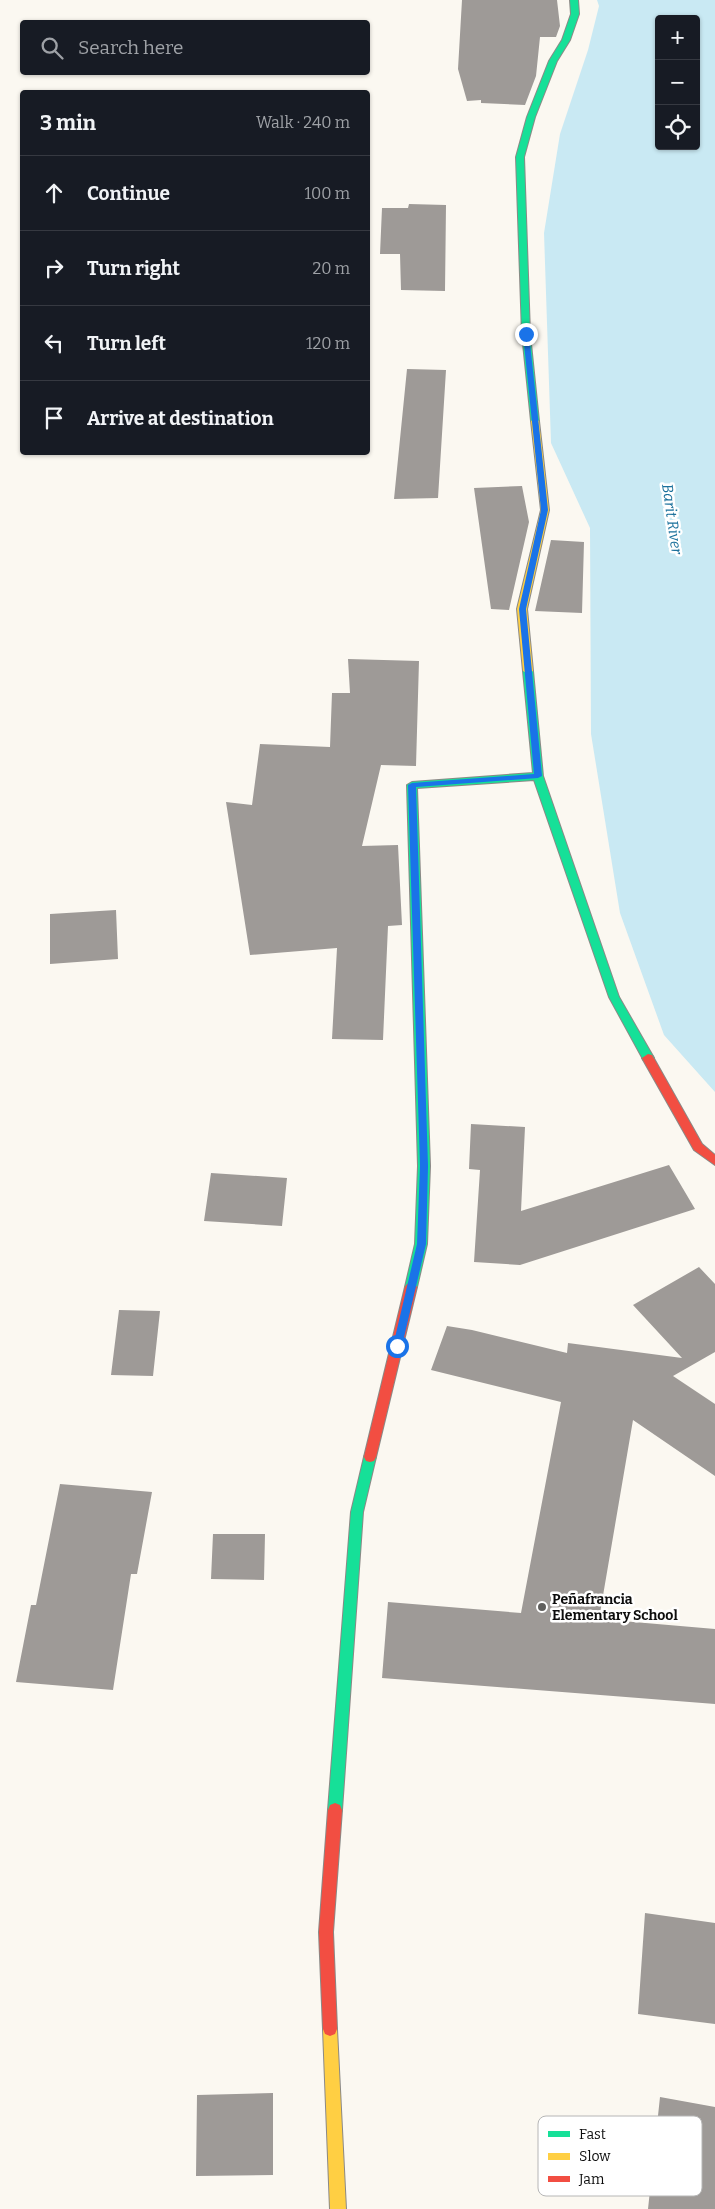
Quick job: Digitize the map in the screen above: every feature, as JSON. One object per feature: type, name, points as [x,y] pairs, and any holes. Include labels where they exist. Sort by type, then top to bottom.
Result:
[{"type":"street","points":[[574,0],[575,14],[566,40],[553,61],[532,117],[520,158],[526,334],[544,510],[522,609],[538,776],[614,997],[698,1147],[715,1161]]},
{"type":"street","points":[[338,2209],[326,1932],[358,1512],[421,1244],[424,1166],[412,785],[538,776]]},
{"type":"water","name":"Barit River","points":[[597,0],[715,0],[715,1092],[664,1035],[620,913],[591,734],[590,528],[551,443],[544,233],[560,134],[588,50],[599,6]]},
{"type":"building","points":[[462,0],[557,0],[560,26],[556,37],[540,37],[536,76],[525,105],[481,103],[481,100],[467,101],[458,69]]},
{"type":"building","points":[[409,204],[446,205],[445,291],[401,290],[400,254],[380,254],[382,208],[408,208]]},
{"type":"building","points":[[407,369],[446,370],[438,498],[394,499]]},
{"type":"building","points":[[522,486],[529,522],[509,610],[491,609],[474,488]]},
{"type":"building","points":[[551,540],[584,542],[582,613],[535,611]]},
{"type":"building","points":[[348,659],[419,661],[416,766],[381,765],[362,846],[398,845],[402,925],[388,926],[383,1040],[332,1039],[337,948],[250,955],[226,802],[252,805],[260,744],[330,747],[332,693],[350,693]]},
{"type":"building","points":[[116,910],[118,959],[50,964],[50,914]]},
{"type":"building","points":[[471,1124],[525,1127],[521,1211],[669,1165],[695,1209],[520,1265],[474,1262],[480,1170],[469,1169]]},
{"type":"building","points":[[211,1173],[287,1178],[282,1226],[204,1221]]},
{"type":"building","points":[[699,1267],[715,1284],[715,1352],[673,1376],[715,1404],[715,1476],[633,1420],[599,1619],[715,1629],[715,1704],[382,1678],[388,1602],[521,1613],[561,1402],[431,1370],[447,1326],[472,1330],[567,1353],[568,1343],[682,1358],[633,1305]]},
{"type":"building","points":[[119,1310],[160,1311],[153,1376],[111,1375]]},
{"type":"building","points":[[60,1484],[152,1492],[137,1574],[131,1574],[113,1690],[16,1682],[31,1605],[36,1605]]},
{"type":"building","points":[[213,1534],[265,1534],[264,1580],[211,1579]]},
{"type":"building","points":[[645,1913],[715,1923],[715,2024],[638,2014]]},
{"type":"building","points":[[273,2093],[273,2175],[196,2176],[197,2095]]},
{"type":"building","points":[[660,2097],[715,2107],[715,2209],[648,2209],[649,2196],[702,2196],[702,2116],[658,2116]]},
{"type":"traffic: fast","points":[[535,421],[526,334],[520,157],[531,117],[553,61],[566,40],[575,14],[574,0]]},
{"type":"traffic: fast","points":[[528,671],[538,776],[614,997],[648,1058]]},
{"type":"traffic: fast","points":[[411,1287],[421,1244],[424,1166],[412,785],[538,776]]},
{"type":"traffic: fast","points":[[335,1810],[357,1512],[370,1457]]},
{"type":"traffic: slow","points":[[528,671],[522,609],[545,510],[535,421]]},
{"type":"traffic: slow","points":[[330,2029],[338,2209]]},
{"type":"traffic: jam","points":[[648,1058],[698,1147],[715,1161]]},
{"type":"traffic: jam","points":[[370,1457],[411,1287]]},
{"type":"traffic: jam","points":[[330,2029],[326,1932],[335,1810]]},
{"type":"place","name":"Peñafrancia Elementary School","points":[[542,1607]]},
{"type":"route","points":[[397,1346],[421,1244],[424,1166],[418,1024],[412,785],[538,776],[522,609],[544,510],[526,334]]}]
